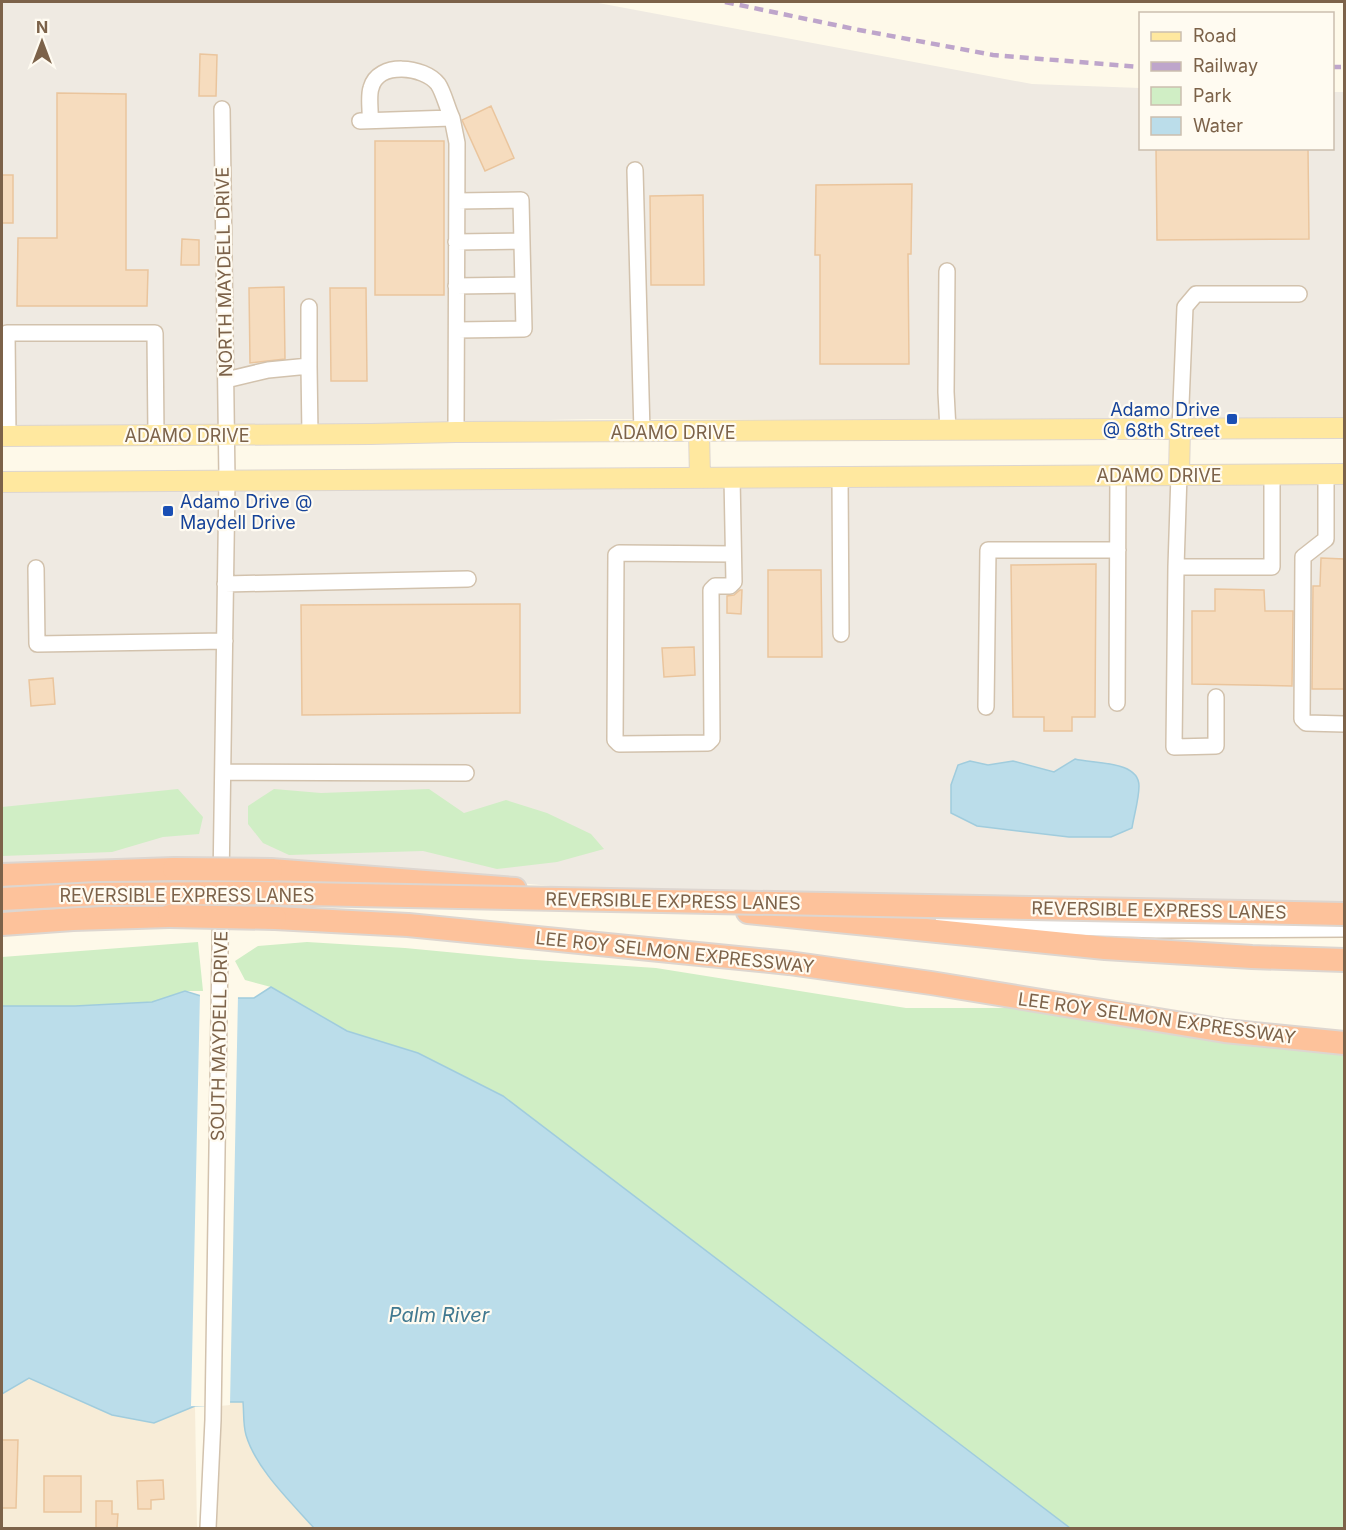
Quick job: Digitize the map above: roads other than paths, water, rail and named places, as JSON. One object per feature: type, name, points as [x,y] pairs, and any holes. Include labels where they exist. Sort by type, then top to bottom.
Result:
[{"type":"highway","points":[[2,875],[174,869],[271,870],[442,882],[1116,949],[1344,960]]},
{"type":"highway","name":"REVERSIBLE EXPRESS LANES","points":[[2,899],[97,894],[248,893],[1344,914]]},
{"type":"highway","name":"LEE ROY SELMON EXPRESSWAY","points":[[2,924],[169,916],[408,924],[779,962],[931,983],[1225,1031],[1344,1043]]},
{"type":"main road","name":"ADAMO DRIVE","points":[[5,436],[1344,428]]},
{"type":"main road","points":[[1179,474],[1180,429]]},
{"type":"main road","points":[[699,432],[700,478]]},
{"type":"main road","name":"ADAMO DRIVE","points":[[2,482],[1335,474]]},
{"type":"street","points":[[452,118],[365,121],[371,87],[379,74],[392,69],[404,69],[422,74],[437,83],[452,118],[457,143],[456,432]]},
{"type":"street","name":"NORTH MAYDELL DRIVE","points":[[222,110],[227,435]]},
{"type":"street","points":[[635,170],[642,432]]},
{"type":"street","points":[[457,201],[521,200],[524,329],[457,330]]},
{"type":"street","points":[[456,242],[522,241]]},
{"type":"street","points":[[947,271],[948,430]]},
{"type":"street","points":[[456,286],[523,285]]},
{"type":"street","points":[[1180,429],[1185,307],[1196,294],[1299,294]]},
{"type":"street","points":[[309,307],[310,435]]},
{"type":"street","points":[[5,436],[7,333],[155,333],[156,435]]},
{"type":"street","points":[[226,380],[268,370],[309,366]]},
{"type":"street","name":"SOUTH MAYDELL DRIVE","points":[[208,1528],[213,1420],[227,435]]},
{"type":"street","points":[[1179,474],[1174,747],[1216,746],[1216,697]]},
{"type":"street","points":[[1176,567],[1272,567],[1272,474]]},
{"type":"street","points":[[1335,474],[1326,539],[1304,557],[1302,719],[1306,723],[1344,724]]},
{"type":"street","points":[[1117,703],[1118,475]]},
{"type":"street","points":[[732,477],[733,554],[732,584],[715,586],[711,590],[712,739],[708,743],[619,744],[615,740],[616,555],[619,553],[733,554]]},
{"type":"street","points":[[840,477],[841,634]]},
{"type":"street","points":[[986,707],[988,550],[1118,550]]},
{"type":"street","points":[[36,568],[38,644],[225,641]]},
{"type":"street","points":[[225,584],[468,579]]},
{"type":"street","points":[[223,772],[466,773]]},
{"type":"street","points":[[884,925],[946,922],[1156,930],[1344,929]]},
{"type":"water","points":[[1075,759],[1123,767],[1137,778],[1139,791],[1132,828],[1111,837],[1069,837],[977,826],[951,813],[951,785],[958,765],[970,761],[988,765],[1013,761],[1054,772]]},
{"type":"water","name":"Palm River","points":[[271,987],[347,1031],[418,1053],[503,1096],[1070,1528],[314,1528],[266,1473],[251,1448],[246,1435],[243,1402],[208,1402],[207,1406],[195,1406],[154,1423],[112,1415],[29,1378],[2,1394],[2,1006],[75,1006],[152,1002],[185,991],[214,1000],[215,998],[254,998]]},
{"type":"railway","points":[[725,2],[993,55],[1139,67]]},
{"type":"railway","points":[[1334,67],[1344,67]]},
{"type":"place","name":"Adamo Drive @ 68th Street","points":[[1232,419]]},
{"type":"place","name":"Adamo Drive @ Maydell Drive","points":[[168,511]]}]
